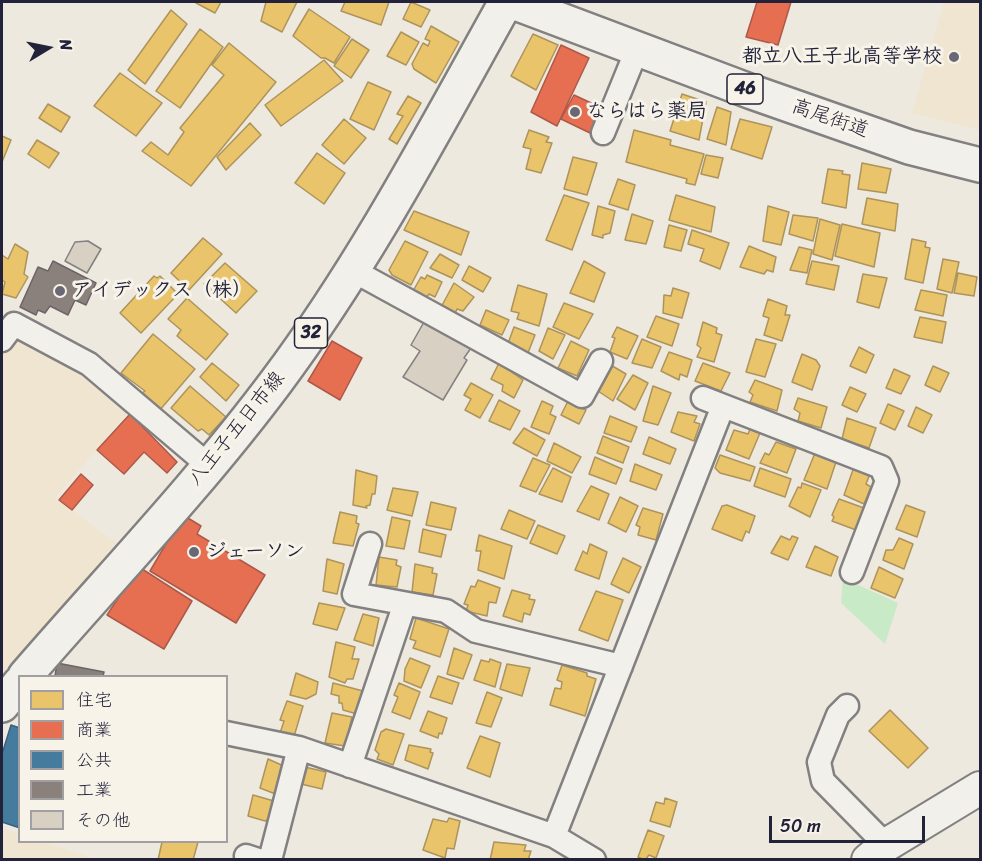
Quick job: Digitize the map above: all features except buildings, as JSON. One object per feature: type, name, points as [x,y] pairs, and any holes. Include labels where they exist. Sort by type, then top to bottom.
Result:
[{"type":"main road","name":"八王子五日市線","points":[[29,675],[276,383],[354,271],[507,2]]},
{"type":"main road","name":"高尾街道","points":[[513,2],[638,47],[752,92],[909,147],[981,165]]},
{"type":"main road","points":[[877,852],[981,788]]},
{"type":"street","points":[[603,133],[638,47]]},
{"type":"street","points":[[354,271],[582,396],[601,361]]},
{"type":"street","points":[[2,340],[14,324],[89,364],[208,465]]},
{"type":"street","points":[[554,836],[621,666],[713,402],[882,467],[887,481],[852,572]]},
{"type":"street","points":[[370,544],[354,594],[404,606],[446,611],[476,631],[621,666]]},
{"type":"street","points":[[350,766],[404,606]]},
{"type":"street","points":[[847,706],[838,715],[819,762],[824,781],[877,852]]},
{"type":"street","points":[[228,733],[299,748],[554,836],[594,860]]},
{"type":"street","points":[[270,860],[299,748]]},
{"type":"shaded area","name":"都立八王子北高等学校","points":[[944,2],[980,2],[980,130],[912,113]]},
{"type":"shaded area","points":[[14,336],[83,374],[130,410],[55,498],[122,547],[2,688],[2,353]]},
{"type":"shaded area","points":[[2,828],[18,834],[18,843],[45,843],[96,859],[2,859]]},
{"type":"green space","points":[[843,578],[898,603],[885,644],[841,603]]},
{"type":"place","name":"都立八王子北高等学校","points":[[954,57]]},
{"type":"place","name":"ならはら薬局","points":[[575,112]]},
{"type":"place","name":"アイデックス（株）","points":[[60,291]]},
{"type":"place","name":"ジェーソン","points":[[194,552]]}]
